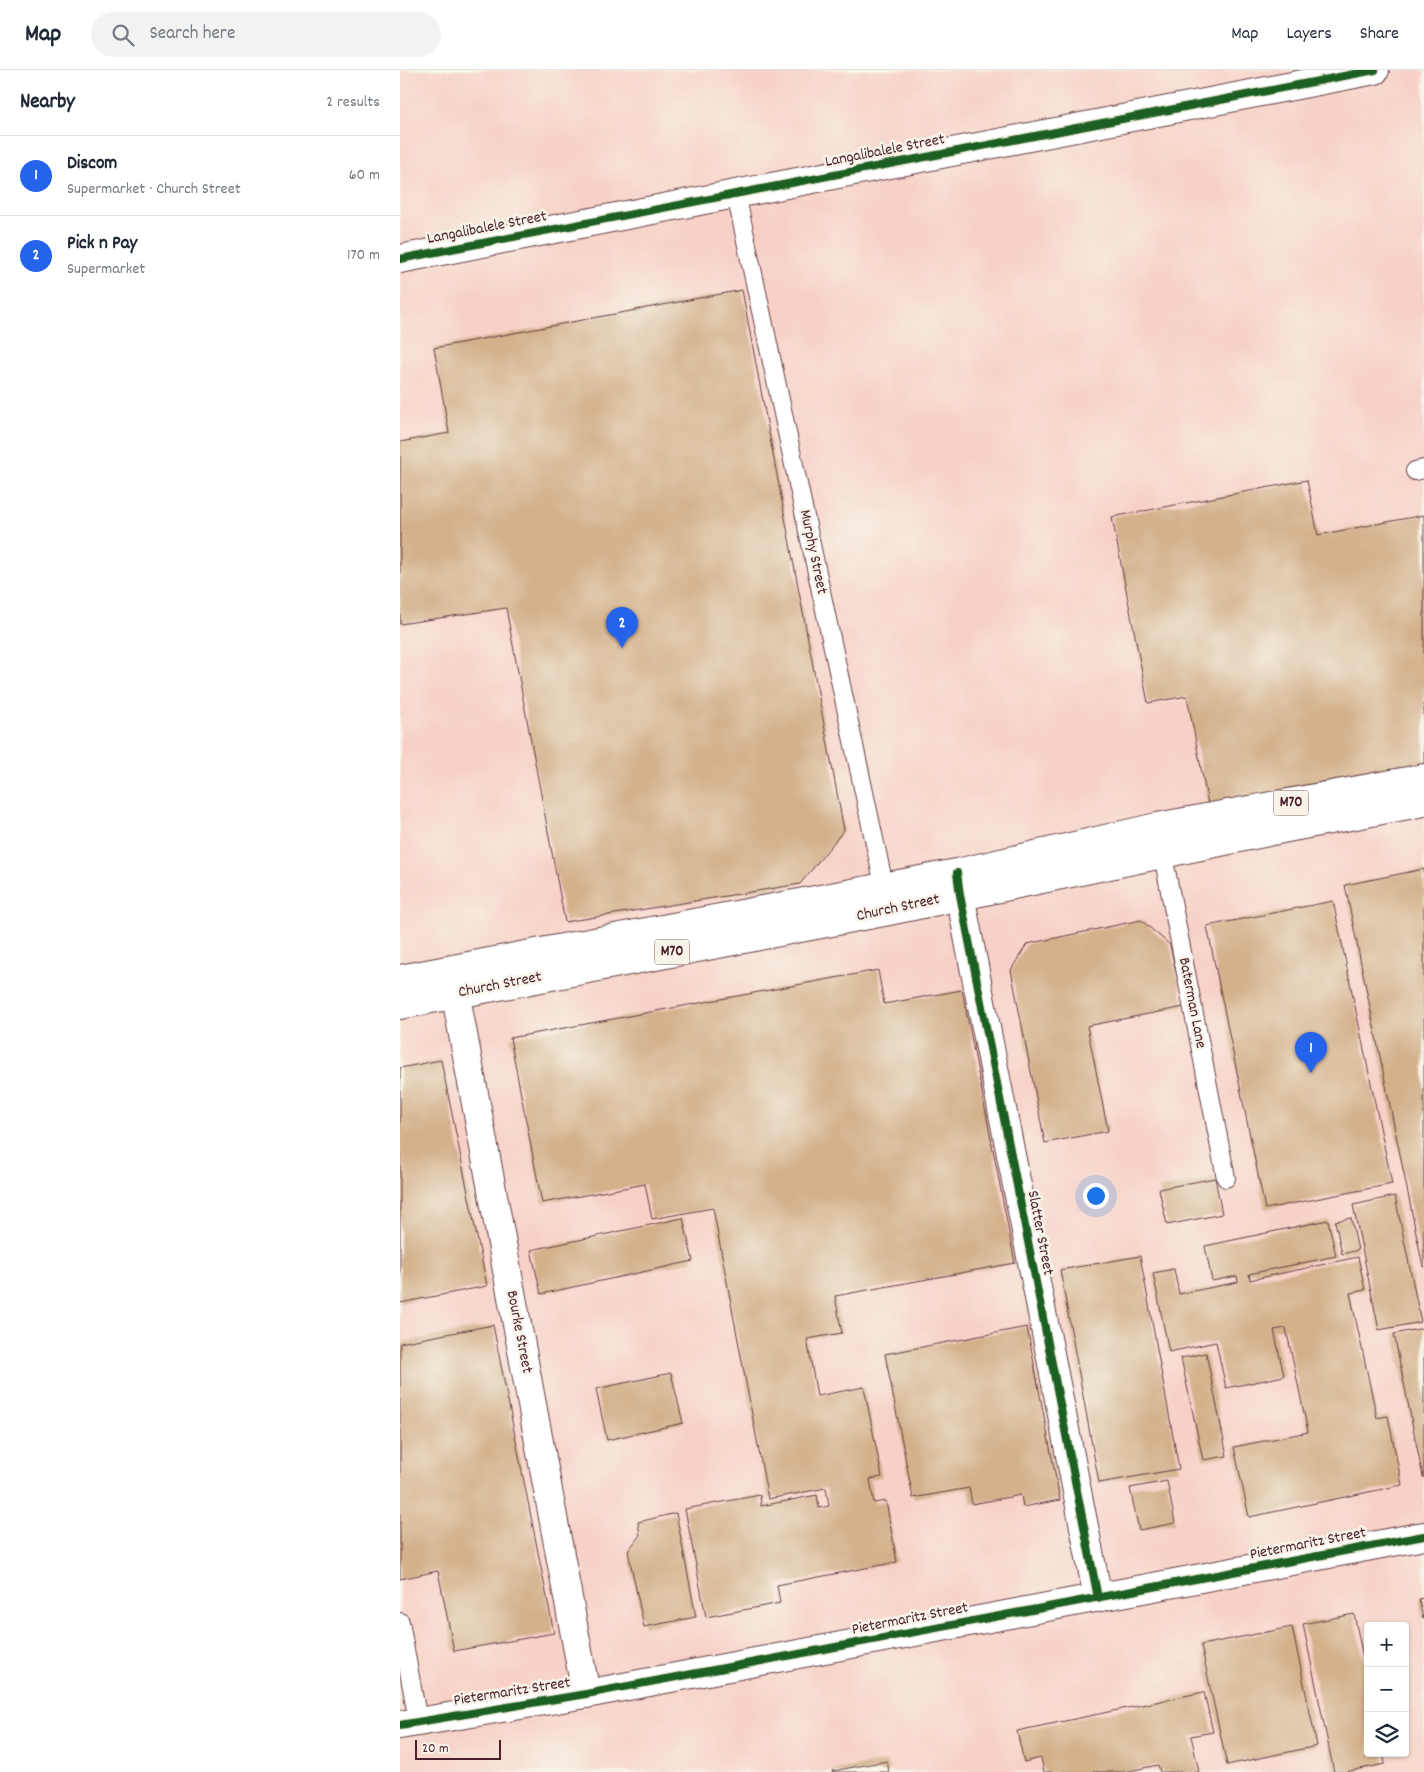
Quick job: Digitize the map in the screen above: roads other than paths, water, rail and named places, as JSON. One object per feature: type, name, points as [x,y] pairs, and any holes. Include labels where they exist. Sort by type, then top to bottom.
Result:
[{"type":"street","name":"Langalibalele Street","points":[[400,258],[1375,70]]},
{"type":"street","name":"Church Street","points":[[958,884],[1157,827],[1424,778]]},
{"type":"street","name":"Church Street","points":[[400,1005],[453,982],[584,943],[887,899],[958,884],[1163,854],[1424,802]]},
{"type":"street","name":"Slatter Street","points":[[958,884],[1098,1598]]},
{"type":"street","name":"Church Street","points":[[400,979],[453,982]]},
{"type":"street","name":"Bourke Street","points":[[453,982],[586,1694]]},
{"type":"street","name":"Pietermaritz Street","points":[[409,1723],[586,1694],[1424,1536]]},
{"type":"lane","name":"Murphy Street","points":[[736,194],[887,899]]},
{"type":"lane","name":"Baterman Lane","points":[[1157,827],[1226,1178]]},
{"type":"lane","points":[[400,1622],[409,1723]]},
{"type":"place","name":"Pick n Pay","points":[[622,648]]},
{"type":"place","name":"Discom","points":[[1311,1073]]}]
